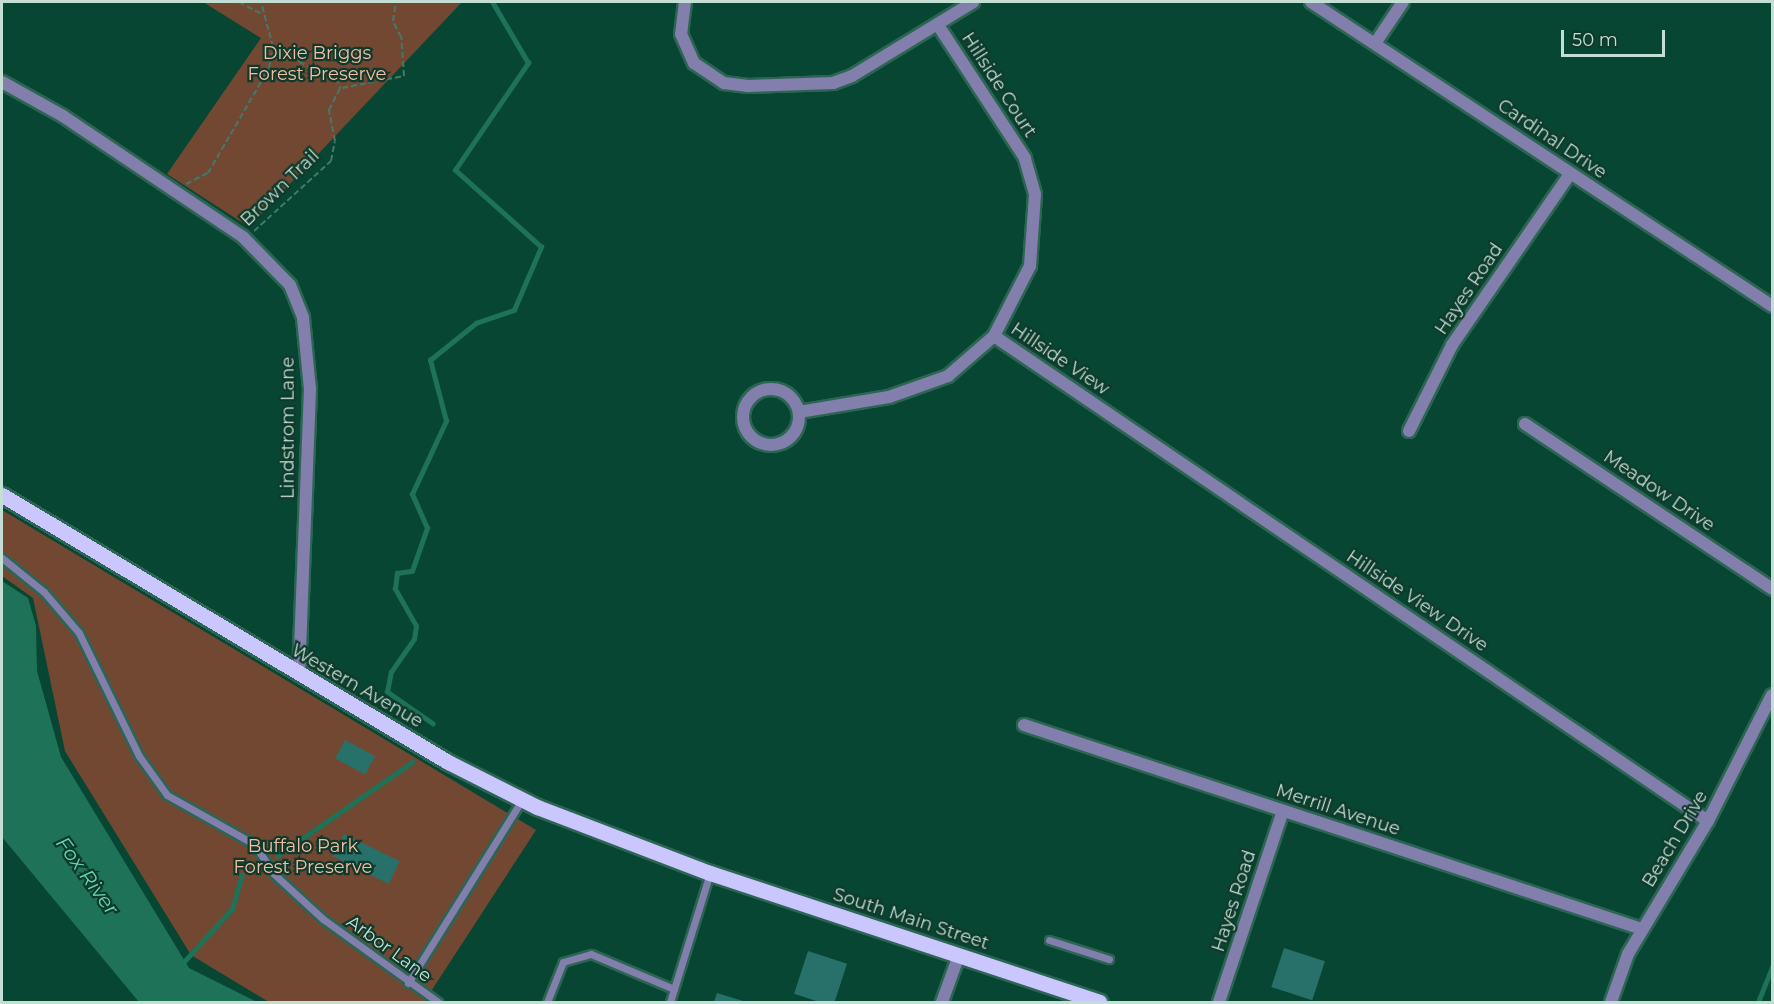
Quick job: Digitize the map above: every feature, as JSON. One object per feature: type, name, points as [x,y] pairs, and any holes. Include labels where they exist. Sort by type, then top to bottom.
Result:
[{"type":"main road","name":"Western Avenue","points":[[2,495],[299,675],[522,800],[710,873]]},
{"type":"main road","name":"South Main Street","points":[[710,873],[1099,1002]]},
{"type":"street","points":[[685,2],[681,34],[694,63],[724,83],[748,86],[833,82],[877,65],[973,2]]},
{"type":"street","name":"Cardinal Drive","points":[[1311,2],[1376,42],[1570,174],[1773,306]]},
{"type":"street","points":[[1376,42],[1403,2]]},
{"type":"street","name":"Hillside Court","points":[[799,412],[925,386],[974,358],[994,336],[1030,266],[1035,194],[1025,158],[1006,122],[938,25]]},
{"type":"street","name":"Lindstrom Lane","points":[[2,82],[63,116],[247,240],[290,285],[303,318],[309,364],[299,675]]},
{"type":"street","name":"Hayes Road","points":[[1409,431],[1452,345],[1570,174]]},
{"type":"street","name":"Hillside View","points":[[994,336],[1105,412]]},
{"type":"street","points":[[766,389],[787,394],[799,412],[794,433],[776,445],[754,441],[743,422],[747,401],[766,389]]},
{"type":"street","name":"Hillside View Drive","points":[[1105,412],[1708,820]]},
{"type":"street","name":"Meadow Drive","points":[[1525,424],[1773,589]]},
{"type":"street","name":"Beach Drive","points":[[1611,1002],[1642,929],[1708,820],[1773,695]]},
{"type":"street","name":"Merrill Avenue","points":[[1024,725],[1642,929]]},
{"type":"street","name":"Hayes Road","points":[[1219,1002],[1283,811]]},
{"type":"street","points":[[942,1002],[959,955]]},
{"type":"lane","name":"Arbor Lane","points":[[2,558],[44,592],[79,633],[139,756],[167,795],[254,844],[274,874],[323,919],[438,1002]]},
{"type":"lane","points":[[408,982],[522,800]]},
{"type":"lane","points":[[670,1002],[710,873]]},
{"type":"lane","points":[[1049,940],[1109,959]]},
{"type":"lane","points":[[547,1002],[563,962],[591,954],[674,989]]},
{"type":"path","points":[[238,2],[262,14]]},
{"type":"path","points":[[261,2],[273,56]]},
{"type":"path","points":[[177,186],[208,173],[273,56],[292,50],[298,62],[336,78],[340,88],[404,76],[401,37],[393,21],[396,2]]},
{"type":"path","name":"Brown Trail","points":[[247,240],[331,161],[335,141],[328,110],[340,88]]},
{"type":"green space","name":"Dixie Briggs Forest Preserve","points":[[203,2],[462,2],[249,227],[167,174],[261,38]]},
{"type":"green space","name":"Buffalo Park Forest Preserve","points":[[2,510],[536,830],[424,1002],[269,1002],[191,955],[65,751],[33,598],[2,576]]},
{"type":"water","name":"Fox River","points":[[2,581],[28,598],[36,626],[37,671],[61,757],[189,968],[257,1002],[139,1002],[2,837]]},
{"type":"building","points":[[345,740],[375,756],[365,775],[335,759]]},
{"type":"building","points":[[344,834],[400,861],[389,884],[333,856]]},
{"type":"building","points":[[1284,948],[1325,961],[1312,1000],[1271,987]]},
{"type":"building","points":[[808,951],[847,964],[835,1002],[819,1002],[794,994]]},
{"type":"building","points":[[717,993],[746,1002],[714,1002]]},
{"type":"waterway","points":[[433,724],[387,692],[391,672],[414,639],[416,626],[395,589],[397,573],[412,571],[427,528],[412,494],[446,421],[430,360],[476,323],[514,310],[541,247],[455,170],[528,63],[492,2]]},
{"type":"waterway","points":[[277,856],[412,762]]},
{"type":"waterway","points":[[181,965],[232,909],[242,875]]},
{"type":"waterway","points":[[1758,1002],[1772,967]]}]
